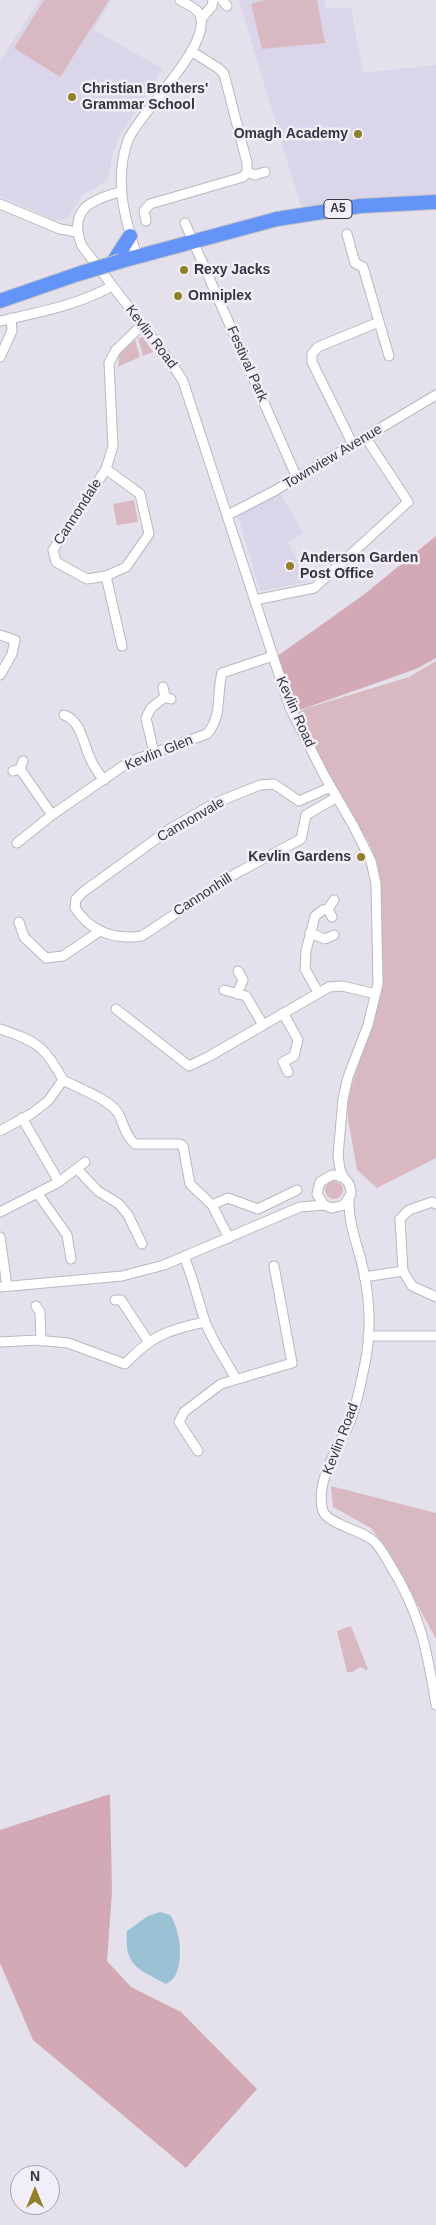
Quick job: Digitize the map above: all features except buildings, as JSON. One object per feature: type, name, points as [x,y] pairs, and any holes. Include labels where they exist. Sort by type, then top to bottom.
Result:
[{"type":"highway","name":"A5","points":[[0,301],[117,259],[160,250],[277,219],[360,206],[436,202]]},
{"type":"highway","points":[[117,259],[130,237],[160,250]]},
{"type":"street","points":[[136,256],[120,192],[121,166],[129,138],[136,125],[171,84],[200,31],[201,19],[198,12],[180,0]]},
{"type":"street","points":[[201,19],[212,6],[213,0]]},
{"type":"street","points":[[146,221],[144,211],[150,204],[243,177],[247,172],[224,74],[190,51]]},
{"type":"street","points":[[247,172],[255,175],[265,172]]},
{"type":"street","points":[[0,204],[54,226],[77,232],[77,220],[87,205],[99,198],[120,192]]},
{"type":"street","name":"Festival Park","points":[[185,223],[297,478]]},
{"type":"street","name":"Kevlin Road","points":[[77,232],[82,246],[170,361],[183,381],[294,717],[371,861],[376,884],[378,958],[376,994],[368,1025],[348,1078],[343,1099],[338,1156],[343,1177]]},
{"type":"street","points":[[347,234],[355,263],[363,266],[389,356]]},
{"type":"street","points":[[0,321],[66,307],[88,299],[112,286]]},
{"type":"street","points":[[0,358],[12,331],[11,318]]},
{"type":"street","points":[[353,445],[312,362],[312,354],[318,347],[379,322]]},
{"type":"street","name":"Cannondale","points":[[106,469],[140,494],[149,534],[126,567],[106,576],[87,579],[56,562],[53,550],[106,469],[112,446],[109,364],[116,350],[142,324]]},
{"type":"street","name":"Townview Avenue","points":[[228,514],[297,478],[436,395]]},
{"type":"street","points":[[256,600],[314,588],[408,502],[366,438]]},
{"type":"street","points":[[106,576],[122,646]]},
{"type":"street","points":[[0,635],[15,640],[12,654],[0,675]]},
{"type":"street","name":"Kevlin Glen","points":[[18,843],[52,815],[123,766],[207,734],[215,725],[219,710],[218,688],[222,673],[273,656]]},
{"type":"street","points":[[154,753],[146,718],[151,708],[166,694]]},
{"type":"street","points":[[71,714],[80,730],[90,760],[104,780]]},
{"type":"street","points":[[18,767],[52,815]]},
{"type":"street","name":"Cannonvale","points":[[79,914],[74,903],[83,892],[170,829],[215,803],[260,785],[274,784],[299,801],[331,787]]},
{"type":"street","name":"Cannonhill","points":[[79,914],[93,928],[100,931],[126,938],[142,936],[235,874],[300,839],[306,815],[337,797]]},
{"type":"street","points":[[318,992],[305,969],[310,934],[315,916],[323,910],[330,913],[334,900]]},
{"type":"street","points":[[19,922],[24,936],[46,958],[62,956],[100,931]]},
{"type":"street","points":[[310,934],[325,939],[334,935]]},
{"type":"street","points":[[237,994],[243,980],[238,971]]},
{"type":"street","points":[[116,1008],[189,1066],[329,987],[342,986],[376,994]]},
{"type":"street","points":[[224,990],[246,996],[263,1025]]},
{"type":"street","points":[[283,1013],[298,1040],[294,1056],[283,1062],[288,1072]]},
{"type":"street","points":[[0,1029],[36,1042],[51,1058],[63,1080],[108,1103],[117,1112],[129,1140],[135,1144],[180,1144],[183,1146],[190,1184],[212,1205],[221,1218],[229,1238]]},
{"type":"street","points":[[0,1131],[48,1101],[63,1080]]},
{"type":"street","points":[[22,1118],[60,1182]]},
{"type":"street","name":"Kevlin Road","points":[[327,1176],[338,1156]]},
{"type":"street","points":[[0,1212],[60,1182],[85,1162]]},
{"type":"street","points":[[77,1169],[98,1191],[119,1204],[128,1215],[142,1244]]},
{"type":"street","points":[[0,1237],[4,1287],[122,1276],[184,1257],[300,1207],[324,1205],[338,1208],[349,1199],[351,1188],[343,1177],[338,1175],[327,1176],[320,1182],[317,1190],[300,1207]]},
{"type":"street","points":[[212,1205],[228,1198],[258,1209],[297,1190]]},
{"type":"street","points":[[317,1190],[318,1197],[324,1205]]},
{"type":"street","points":[[38,1194],[66,1235],[71,1259]]},
{"type":"street","name":"Kevlin Road","points":[[349,1199],[350,1222],[364,1277],[368,1336],[366,1361],[350,1421],[332,1460],[323,1487],[324,1511],[333,1521],[354,1529],[372,1539],[402,1585],[415,1612],[426,1644],[436,1705]]},
{"type":"street","points":[[436,1204],[432,1202],[409,1210],[400,1219],[402,1271],[412,1286],[436,1297]]},
{"type":"street","name":"Kevlin Road","points":[[338,1208],[350,1222]]},
{"type":"street","points":[[184,1257],[192,1275],[205,1322],[215,1345],[236,1379]]},
{"type":"street","points":[[198,1451],[179,1422],[184,1412],[221,1384],[292,1363],[274,1266]]},
{"type":"street","points":[[364,1277],[402,1271]]},
{"type":"street","points":[[115,1300],[121,1300],[148,1342]]},
{"type":"street","points":[[36,1306],[40,1312],[41,1341]]},
{"type":"street","points":[[0,1342],[41,1341],[68,1343],[125,1364],[148,1342],[176,1328],[205,1322]]},
{"type":"street","points":[[368,1336],[436,1336]]},
{"type":"shaded area","name":"Christian Brothers' Grammar School","points":[[40,0],[111,0],[94,30],[163,69],[121,133],[112,157],[108,178],[82,195],[68,218],[56,221],[0,196],[0,60]]},
{"type":"shaded area","points":[[44,0],[109,0],[60,77],[14,48]]},
{"type":"shaded area","name":"Omagh Academy","points":[[239,0],[324,0],[326,8],[351,8],[363,73],[436,65],[436,195],[358,198],[301,207]]},
{"type":"shaded area","points":[[264,0],[317,0],[325,43],[262,49],[251,4]]},
{"type":"shaded area","points":[[143,337],[153,352],[143,356],[138,338]]},
{"type":"shaded area","points":[[135,340],[140,357],[118,367],[119,355]]},
{"type":"shaded area","points":[[280,492],[303,533],[288,542],[307,582],[260,591],[238,516]]},
{"type":"shaded area","points":[[134,500],[138,522],[117,525],[113,504]]},
{"type":"shaded area","points":[[436,536],[436,658],[416,669],[294,712],[276,657],[362,596]]},
{"type":"shaded area","points":[[436,661],[436,1158],[377,1188],[357,1170],[348,1119],[347,1100],[376,1011],[383,971],[377,862],[369,843],[339,795],[296,713],[409,677]]},
{"type":"shaded area","points":[[334,1181],[340,1184],[343,1190],[340,1196],[334,1199],[328,1196],[325,1190],[328,1184]]},
{"type":"shaded area","points":[[331,1486],[436,1513],[436,1639],[388,1550],[371,1528],[333,1507]]},
{"type":"shaded area","points":[[351,1626],[368,1669],[366,1670],[360,1667],[352,1672],[347,1672],[337,1631]]},
{"type":"shaded area","points":[[110,1794],[112,1891],[107,1961],[131,1987],[181,2012],[257,2089],[186,2168],[33,2040],[0,1963],[0,1830]]},
{"type":"water","points":[[160,1912],[170,1915],[176,1928],[180,1945],[178,1969],[173,1979],[166,1984],[135,1965],[128,1952],[127,1943],[127,1931],[148,1916]]},
{"type":"place","name":"Christian Brothers' Grammar School","points":[[72,97]]},
{"type":"place","name":"Omagh Academy","points":[[358,134]]},
{"type":"place","name":"Rexy Jacks","points":[[184,270]]},
{"type":"place","name":"Omniplex","points":[[178,296]]},
{"type":"place","name":"Anderson Garden Post Office","points":[[290,566]]},
{"type":"place","name":"Kevlin Gardens","points":[[361,857]]}]
